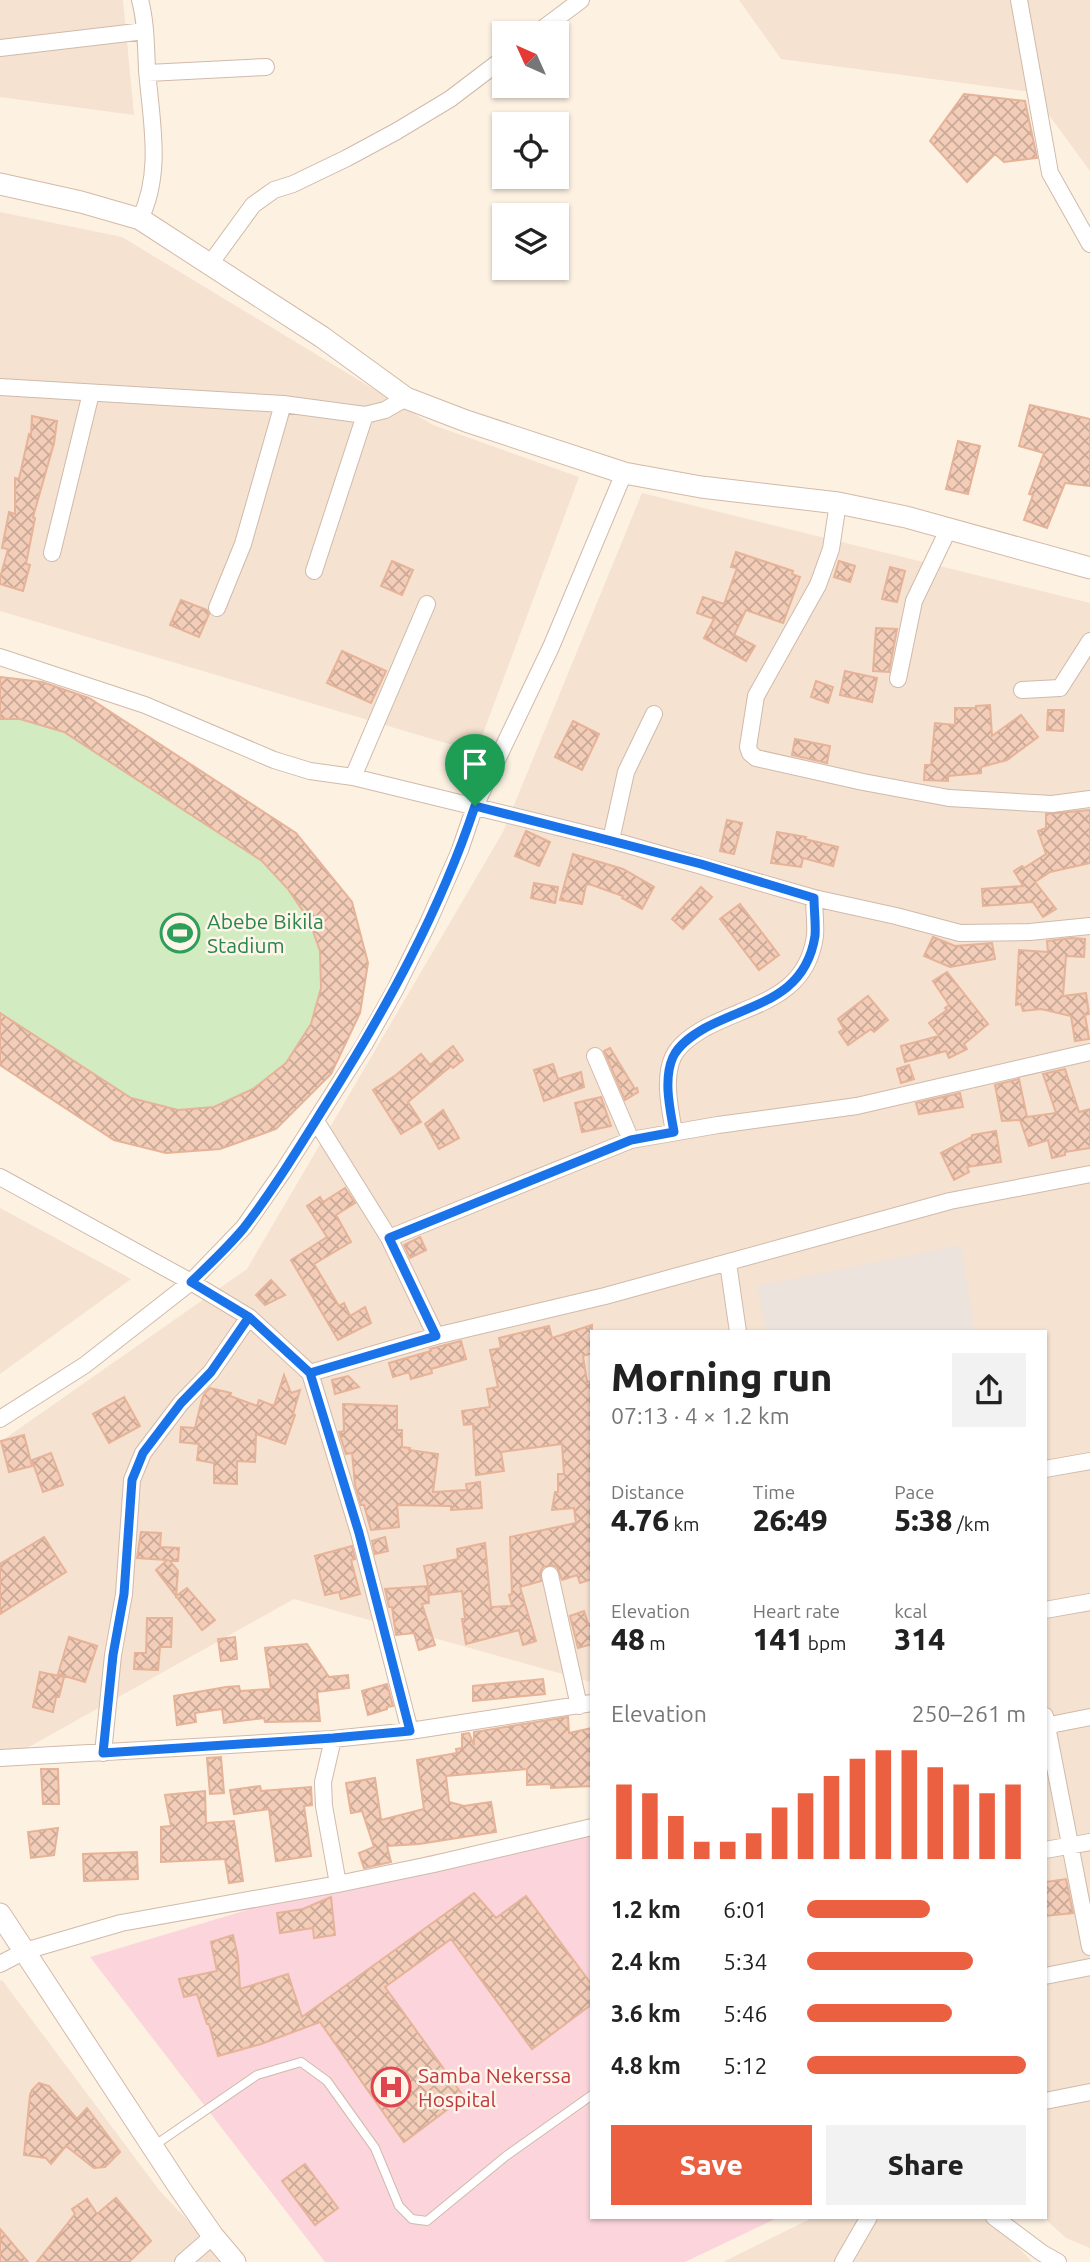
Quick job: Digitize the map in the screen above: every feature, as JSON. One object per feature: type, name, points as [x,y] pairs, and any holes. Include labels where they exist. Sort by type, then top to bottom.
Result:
[{"type":"street","points":[[140,0],[152,116],[153,163],[148,203],[140,219]]},
{"type":"street","points":[[553,21],[580,0]]},
{"type":"street","points":[[1019,0],[1051,173],[1090,244]]},
{"type":"street","points":[[0,48],[145,31]]},
{"type":"street","points":[[148,74],[265,67]]},
{"type":"street","points":[[210,264],[253,205],[274,190],[293,184],[397,131],[450,99],[492,67]]},
{"type":"street","points":[[0,184],[70,199],[140,219],[323,337],[406,398],[466,421],[625,473],[701,487],[838,503],[949,528],[1090,568]]},
{"type":"street","points":[[0,387],[283,404],[365,415],[385,410],[406,398]]},
{"type":"street","points":[[52,553],[91,393]]},
{"type":"street","points":[[217,608],[243,544],[283,404]]},
{"type":"street","points":[[314,571],[365,415]]},
{"type":"street","points":[[0,1419],[85,1365],[191,1282],[244,1227],[316,1121],[364,1045],[428,923],[460,850],[475,806],[562,622],[625,473]]},
{"type":"street","points":[[838,503],[831,549],[818,585],[756,696],[748,747],[750,753],[756,758],[949,798],[1052,804],[1090,799]]},
{"type":"street","points":[[898,679],[914,601],[949,528]]},
{"type":"street","points":[[353,777],[427,604]]},
{"type":"street","points":[[1022,690],[1060,688],[1090,641]]},
{"type":"street","points":[[0,657],[145,705],[274,760],[310,771],[353,777],[611,840],[814,898],[960,933],[1030,932],[1090,926]]},
{"type":"street","points":[[611,840],[626,772],[654,714]]},
{"type":"street","points":[[674,1132],[669,1082],[673,1056],[698,1032],[777,996],[796,980],[813,943],[814,898]]},
{"type":"street","points":[[389,1238],[631,1140],[857,1107],[1090,1052]]},
{"type":"street","points":[[596,1056],[631,1140]]},
{"type":"street","points":[[316,1121],[389,1238],[436,1336]]},
{"type":"street","points":[[310,1373],[436,1336],[605,1296],[950,1201],[1090,1174]]},
{"type":"street","points":[[0,1177],[249,1317],[310,1373],[359,1533],[410,1731]]},
{"type":"street","points":[[728,1263],[738,1330]]},
{"type":"street","points":[[103,1753],[113,1655],[124,1594],[132,1480],[143,1453],[181,1403],[211,1372],[249,1317]]},
{"type":"street","points":[[1047,1469],[1090,1461]]},
{"type":"street","points":[[0,1758],[410,1731],[585,1704],[550,1575]]},
{"type":"street","points":[[1047,1610],[1090,1601]]},
{"type":"street","points":[[1047,1722],[1090,1717]]},
{"type":"street","points":[[1047,1732],[1090,1947]]},
{"type":"street","points":[[333,1738],[323,1782],[324,1806],[338,1884]]},
{"type":"street","points":[[0,1964],[25,1951],[121,1923],[338,1884],[590,1827]]},
{"type":"street","points":[[1047,1850],[1090,1842]]},
{"type":"street","points":[[0,1914],[213,2236],[235,2262]]},
{"type":"street","points":[[1047,1976],[1090,1968]]},
{"type":"street","points":[[1047,2101],[1090,2092]]},
{"type":"street","points":[[843,2262],[868,2219]]},
{"type":"street","points":[[997,2219],[1039,2258],[1058,2262]]},
{"type":"street","points":[[183,2262],[213,2236]]},
{"type":"lane","points":[[153,2146],[257,2075],[301,2062],[327,2081],[375,2148],[399,2206],[412,2220],[427,2221],[506,2156],[590,2096]]},
{"type":"shaded area","points":[[0,0],[123,0],[134,115],[0,97]]},
{"type":"shaded area","points":[[739,0],[1090,0],[1090,171],[1032,92],[781,59]]},
{"type":"shaded area","points":[[0,212],[122,237],[433,425],[579,477],[476,752],[0,611]]},
{"type":"shaded area","points":[[642,493],[1090,603],[1090,2248],[1066,2238],[1045,2219],[1047,1330],[590,1330],[590,1682],[294,1599],[0,1763],[0,1442],[247,1269],[503,832]]},
{"type":"shaded area","points":[[0,1208],[131,1279],[0,1374]]},
{"type":"shaded area","points":[[961,1245],[975,1330],[766,1330],[757,1286]]},
{"type":"shaded area","name":"Samba Nekerssa Hospital","points":[[590,1833],[590,2219],[775,2219],[685,2262],[325,2262],[90,1957],[430,1855]]},
{"type":"shaded area","points":[[2,1980],[159,2190],[227,2262],[0,2262]]},
{"type":"shaded area","points":[[810,2219],[993,2219],[1032,2262],[723,2262]]},
{"type":"green space","name":"Abebe Bikila Stadium","points":[[0,677],[45,682],[89,698],[296,833],[352,902],[331,1074],[276,1129],[220,1149],[166,1153],[114,1140],[0,1065]]},
{"type":"building","points":[[964,94],[1025,101],[1037,158],[1004,162],[995,154],[967,182],[930,141]]},
{"type":"building","points":[[1030,405],[1090,419],[1090,486],[1065,483],[1047,528],[1024,520],[1033,495],[1029,494],[1044,453],[1019,446]]},
{"type":"building","points":[[32,416],[57,421],[54,443],[33,517],[35,518],[26,564],[30,565],[23,591],[0,584],[0,578],[8,549],[2,548],[9,512],[15,514],[15,478],[19,479],[29,434],[31,435]]},
{"type":"building","points":[[958,441],[980,446],[968,494],[946,489]]},
{"type":"building","points":[[736,552],[793,571],[792,574],[800,577],[783,623],[746,610],[734,635],[755,646],[746,661],[704,638],[714,619],[697,613],[703,597],[724,604],[737,568],[731,567]]},
{"type":"building","points":[[392,561],[413,570],[402,595],[381,586]]},
{"type":"building","points":[[839,561],[855,566],[850,582],[834,577]]},
{"type":"building","points":[[890,567],[905,571],[897,602],[882,599]]},
{"type":"building","points":[[181,600],[207,610],[209,614],[199,637],[170,625]]},
{"type":"building","points":[[876,628],[897,629],[889,672],[873,671]]},
{"type":"building","points":[[342,651],[386,671],[371,703],[327,683]]},
{"type":"building","points":[[845,671],[877,678],[872,702],[840,695]]},
{"type":"building","points":[[0,677],[42,682],[89,698],[296,833],[352,902],[368,963],[360,1013],[331,1074],[276,1129],[220,1149],[166,1153],[114,1140],[0,1065],[0,1013],[131,1098],[178,1110],[214,1107],[253,1089],[286,1063],[311,1024],[321,988],[320,951],[309,920],[288,889],[262,861],[64,732],[20,719],[0,719]]},
{"type":"building","points":[[816,681],[833,687],[828,703],[811,697]]},
{"type":"building","points":[[990,705],[992,736],[1021,715],[1038,737],[1007,760],[981,767],[981,773],[948,776],[948,781],[924,780],[925,765],[931,765],[935,723],[955,725],[955,708]]},
{"type":"building","points":[[1048,710],[1064,710],[1063,731],[1047,730]]},
{"type":"building","points":[[573,721],[599,734],[582,770],[555,757]]},
{"type":"building","points":[[795,739],[830,746],[827,763],[792,755]]},
{"type":"building","points":[[1090,810],[1090,863],[1050,872],[1035,882],[1056,909],[1043,917],[1033,902],[983,906],[982,889],[1023,886],[1014,871],[1046,854],[1038,831],[1046,828],[1046,814]]},
{"type":"building","points":[[727,820],[742,823],[734,854],[720,851]]},
{"type":"building","points":[[526,831],[550,842],[539,866],[515,856]]},
{"type":"building","points":[[777,832],[838,847],[833,866],[803,858],[801,867],[771,863]]},
{"type":"building","points":[[573,854],[623,869],[654,887],[642,909],[622,898],[623,896],[589,884],[586,885],[582,904],[560,900]]},
{"type":"building","points":[[534,883],[558,887],[555,903],[531,898]]},
{"type":"building","points":[[701,887],[712,897],[683,929],[672,919]]},
{"type":"building","points":[[740,904],[779,955],[759,970],[720,919]]},
{"type":"building","points":[[933,937],[955,946],[992,943],[995,959],[950,967],[924,956]]},
{"type":"building","points":[[1085,939],[1084,957],[1066,956],[1063,996],[1086,993],[1089,1014],[1085,1015],[1089,1039],[1075,1041],[1071,1016],[1041,1009],[1023,1011],[1021,1004],[1016,1005],[1019,950],[1048,952],[1047,941]]},
{"type":"building","points":[[947,972],[988,1024],[964,1044],[967,1049],[949,1058],[946,1051],[905,1062],[901,1046],[939,1036],[929,1023],[947,1010],[945,1008],[949,1005],[933,981]]},
{"type":"building","points":[[868,996],[888,1020],[874,1032],[871,1029],[848,1045],[839,1032],[844,1029],[838,1019]]},
{"type":"building","points":[[453,1046],[463,1060],[453,1068],[451,1066],[408,1102],[421,1122],[401,1134],[373,1090],[421,1054],[430,1065]]},
{"type":"building","points":[[610,1048],[635,1089],[637,1088],[638,1092],[625,1100],[604,1051]]},
{"type":"building","points":[[553,1064],[558,1079],[581,1072],[584,1087],[544,1101],[534,1070]]},
{"type":"building","points":[[909,1065],[914,1079],[901,1083],[897,1069]]},
{"type":"building","points":[[1065,1069],[1079,1112],[1090,1109],[1090,1148],[1065,1152],[1065,1155],[1052,1158],[1048,1140],[1029,1146],[1020,1120],[1002,1121],[995,1085],[1019,1079],[1027,1117],[1056,1113],[1043,1074]]},
{"type":"building","points":[[960,1093],[963,1107],[919,1114],[916,1103]]},
{"type":"building","points":[[601,1097],[611,1126],[582,1132],[575,1103]]},
{"type":"building","points":[[443,1110],[459,1138],[439,1149],[425,1124]]},
{"type":"building","points":[[996,1131],[1001,1162],[967,1167],[969,1172],[954,1180],[941,1153],[972,1135]]},
{"type":"building","points":[[345,1188],[355,1203],[336,1215],[351,1242],[314,1264],[339,1306],[344,1303],[350,1316],[365,1307],[371,1323],[338,1340],[291,1260],[327,1237],[307,1206],[320,1197],[323,1202]]},
{"type":"building","points":[[420,1237],[426,1250],[410,1258],[404,1245]]},
{"type":"building","points":[[271,1280],[285,1295],[265,1305],[256,1295]]},
{"type":"building","points":[[592,1325],[590,1354],[583,1356],[587,1382],[590,1381],[590,1580],[580,1583],[577,1575],[562,1580],[557,1567],[543,1567],[540,1573],[541,1581],[520,1587],[536,1641],[523,1645],[519,1630],[466,1644],[462,1619],[465,1619],[462,1591],[430,1595],[424,1566],[458,1559],[457,1549],[485,1543],[491,1607],[512,1606],[509,1595],[512,1594],[510,1537],[576,1523],[574,1508],[552,1510],[555,1492],[558,1492],[558,1474],[564,1474],[562,1444],[501,1452],[504,1471],[476,1475],[473,1424],[464,1425],[462,1411],[490,1407],[487,1389],[498,1387],[490,1350],[501,1348],[499,1338],[549,1326],[552,1338]]},
{"type":"building","points":[[461,1341],[466,1359],[431,1369],[432,1373],[411,1379],[409,1372],[393,1377],[389,1363]]},
{"type":"building","points":[[284,1375],[291,1393],[300,1390],[285,1444],[256,1434],[255,1462],[237,1461],[237,1484],[214,1483],[214,1463],[197,1460],[199,1444],[180,1442],[181,1427],[195,1428],[204,1394],[210,1388],[231,1393],[230,1396],[257,1406],[259,1400],[274,1406]]},
{"type":"building","points":[[348,1376],[359,1387],[335,1394],[332,1380]]},
{"type":"building","points":[[124,1397],[140,1426],[109,1443],[93,1414]]},
{"type":"building","points":[[343,1404],[397,1406],[397,1430],[402,1430],[402,1447],[438,1454],[433,1492],[467,1490],[466,1484],[480,1482],[482,1508],[451,1510],[451,1506],[397,1505],[399,1527],[371,1530],[355,1485],[352,1453],[346,1454],[339,1432],[344,1431]]},
{"type":"building","points":[[24,1435],[32,1466],[9,1472],[1,1441]]},
{"type":"building","points":[[51,1453],[63,1485],[43,1492],[32,1460]]},
{"type":"building","points":[[141,1532],[161,1533],[160,1547],[179,1548],[178,1561],[170,1561],[178,1571],[176,1596],[187,1588],[215,1620],[202,1630],[156,1570],[167,1560],[137,1558]]},
{"type":"building","points":[[44,1537],[66,1572],[0,1614],[0,1564]]},
{"type":"building","points":[[385,1537],[388,1551],[375,1554],[372,1541]]},
{"type":"building","points":[[352,1546],[355,1559],[351,1560],[360,1594],[341,1599],[339,1592],[325,1595],[315,1556]]},
{"type":"building","points":[[428,1586],[429,1603],[422,1604],[435,1645],[419,1650],[414,1633],[396,1635],[392,1607],[389,1607],[385,1589]]},
{"type":"building","points":[[584,1611],[590,1624],[590,1645],[578,1648],[570,1616]]},
{"type":"building","points":[[147,1618],[172,1618],[171,1647],[160,1647],[158,1670],[134,1669],[135,1653],[146,1653]]},
{"type":"building","points":[[69,1637],[97,1646],[85,1682],[58,1674]]},
{"type":"building","points":[[235,1637],[237,1659],[221,1661],[218,1639]]},
{"type":"building","points":[[307,1644],[329,1677],[348,1675],[349,1688],[317,1692],[320,1721],[265,1722],[264,1718],[224,1723],[222,1709],[195,1713],[196,1722],[177,1725],[174,1696],[239,1686],[240,1691],[271,1689],[265,1648]]},
{"type":"building","points":[[40,1672],[64,1677],[53,1712],[33,1707]]},
{"type":"building","points":[[543,1679],[545,1694],[473,1701],[473,1686]]},
{"type":"building","points":[[387,1684],[393,1706],[368,1715],[362,1691]]},
{"type":"building","points":[[568,1717],[569,1733],[590,1728],[590,1786],[551,1788],[551,1784],[527,1785],[527,1769],[446,1776],[449,1802],[464,1806],[491,1802],[496,1832],[387,1846],[391,1862],[364,1868],[359,1853],[374,1847],[362,1811],[351,1813],[346,1783],[375,1778],[381,1820],[424,1809],[417,1760],[457,1753],[456,1749],[462,1748],[462,1734],[469,1733],[474,1745],[474,1732]]},
{"type":"building","points":[[221,1757],[224,1793],[210,1794],[207,1758]]},
{"type":"building","points":[[41,1769],[58,1769],[59,1804],[43,1804]]},
{"type":"building","points":[[260,1786],[261,1791],[311,1787],[312,1805],[304,1806],[311,1856],[276,1861],[269,1809],[234,1814],[230,1790]]},
{"type":"building","points":[[205,1791],[206,1823],[234,1821],[243,1881],[229,1883],[225,1859],[161,1862],[161,1827],[171,1826],[165,1795]]},
{"type":"building","points":[[58,1828],[54,1855],[31,1858],[28,1832]]},
{"type":"building","points":[[137,1852],[138,1879],[84,1881],[83,1854]]},
{"type":"building","points":[[1066,1879],[1073,1913],[1047,1916],[1047,1882]]},
{"type":"building","points":[[474,1893],[496,1918],[526,1896],[590,1982],[590,2006],[532,2049],[451,1939],[385,1987],[464,2097],[404,2142],[320,2022],[261,2044],[218,2056],[197,1994],[184,1997],[179,1979],[217,1971],[211,1942],[233,1935],[238,1957],[240,1989],[288,1974],[302,2017]]},
{"type":"building","points":[[331,1897],[335,1935],[314,1938],[313,1928],[280,1933],[277,1913],[303,1909]]},
{"type":"building","points":[[39,2083],[49,2086],[77,2119],[87,2108],[120,2152],[105,2167],[94,2168],[66,2146],[51,2164],[46,2158],[24,2155],[30,2095]]},
{"type":"building","points":[[305,2164],[338,2208],[315,2225],[282,2181]]},
{"type":"building","points":[[116,2198],[151,2241],[129,2262],[37,2262],[75,2214],[72,2209],[87,2199],[97,2214]]},
{"type":"building","points":[[0,2229],[28,2262],[0,2262]]},
{"type":"place","name":"Abebe Bikila Stadium","points":[[180,933]]},
{"type":"place","name":"Samba Nekerssa Hospital","points":[[391,2087]]},
{"type":"route","points":[[475,806],[460,850],[428,923],[364,1045],[244,1227],[191,1282],[249,1317],[310,1373],[380,1608],[410,1731],[103,1753],[113,1655],[124,1594],[132,1480],[143,1453],[181,1403],[211,1372],[249,1317],[310,1373],[436,1336],[389,1238],[631,1140],[674,1132],[669,1082],[673,1056],[698,1032],[789,988],[810,953],[815,932],[814,898],[701,864],[475,806]]}]
